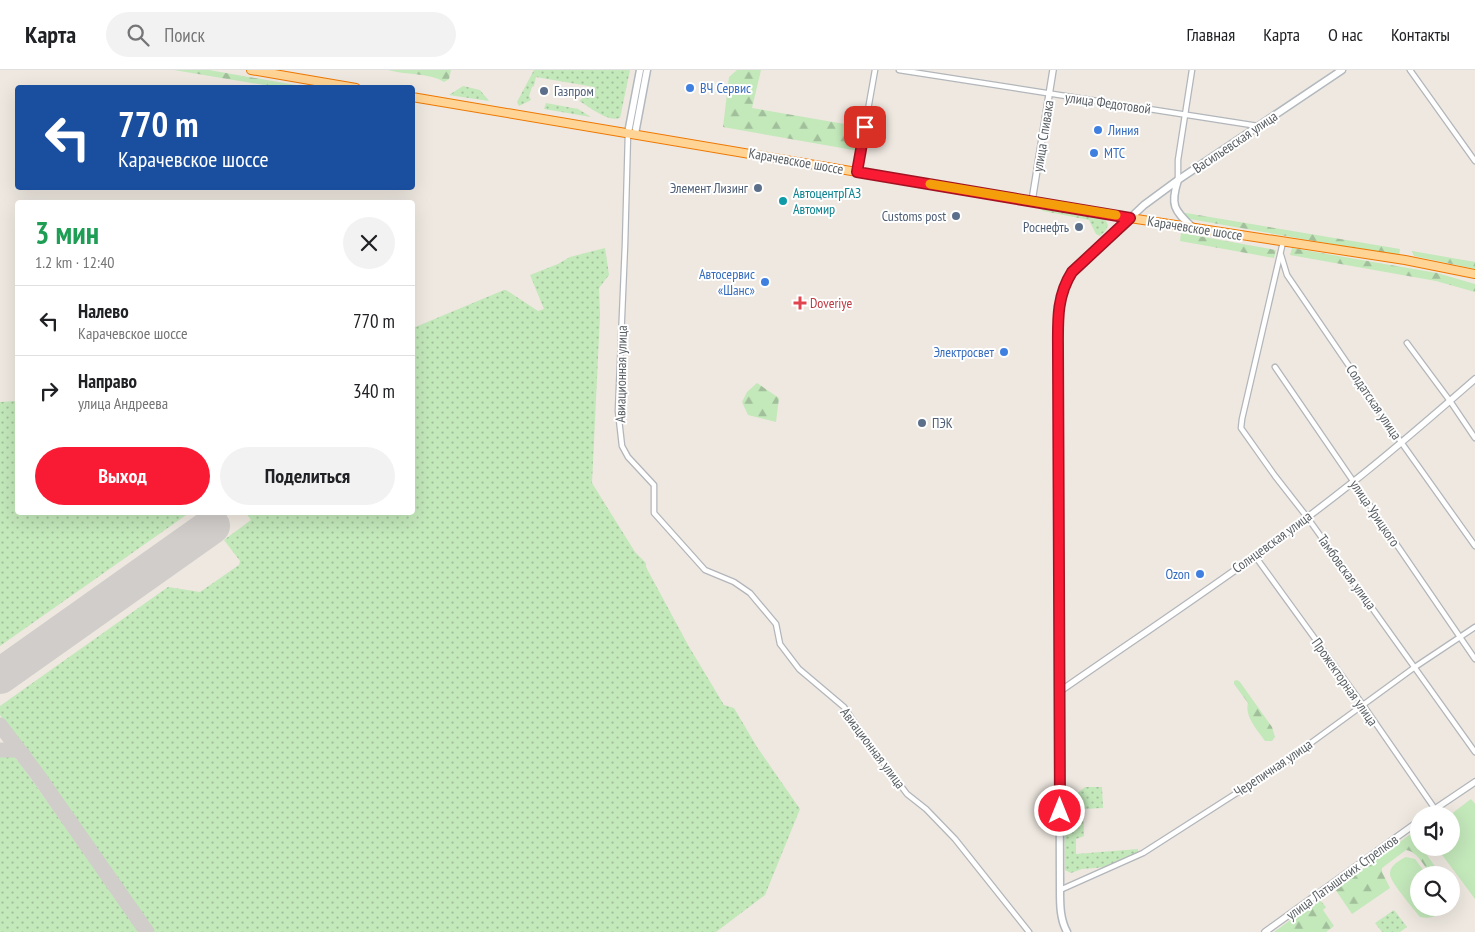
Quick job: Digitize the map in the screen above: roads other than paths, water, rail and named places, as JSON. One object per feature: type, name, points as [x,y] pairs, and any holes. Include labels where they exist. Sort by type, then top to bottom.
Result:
[{"type":"highway","points":[[251,70],[338,85]]},
{"type":"highway","name":"Карачевское шоссе","points":[[415,97],[1130,218],[1405,260],[1475,274]]},
{"type":"main road","points":[[632,133],[640,70]]},
{"type":"main road","points":[[632,133],[647,70]]},
{"type":"main road","name":"Васильевская улица","points":[[1130,218],[1144,205],[1178,180],[1342,70]]},
{"type":"main road","points":[[1178,180],[1174,193],[1174,205],[1178,214],[1192,227]]},
{"type":"main road","points":[[1067,932],[1062,918],[1060,890],[1058,337],[1060,302],[1072,272],[1130,218]]},
{"type":"street","points":[[857,172],[875,70]]},
{"type":"street","name":"улица Федотовой","points":[[899,70],[1258,126]]},
{"type":"street","name":"улица Спивака","points":[[1032,201],[1053,70]]},
{"type":"street","points":[[1178,180],[1178,160],[1192,70]]},
{"type":"street","points":[[1410,70],[1475,162]]},
{"type":"street","name":"Авиационная улица","points":[[632,133],[618,411],[622,446],[628,457],[654,485],[654,513],[705,570],[734,582],[750,593],[776,624],[780,644],[799,669],[844,707],[907,794],[926,809],[955,839],[1029,932]]},
{"type":"street","name":"Тамбовская улица","points":[[1283,242],[1242,419],[1242,428],[1475,752]]},
{"type":"street","name":"Солдатская улица","points":[[1281,254],[1287,275],[1401,442],[1475,546]]},
{"type":"street","points":[[1407,344],[1475,438]]},
{"type":"street","name":"улица Урицкого","points":[[1275,367],[1475,659]]},
{"type":"street","name":"Солнцевская улица","points":[[1059,692],[1255,556],[1354,482],[1475,379]]},
{"type":"street","name":"Прожекторная улица","points":[[1255,556],[1433,806]]},
{"type":"street","name":"Черепичная улица","points":[[1060,890],[1143,853],[1282,764],[1415,667],[1475,626]]},
{"type":"street","points":[[1439,806],[1475,782]]},
{"type":"street","name":"улица Латышских Стрелков","points":[[1265,932],[1410,827]]},
{"type":"place","name":"ВЧ Сервис","points":[[690,88]]},
{"type":"place","name":"Газпром","points":[[544,91]]},
{"type":"place","name":"Линия","points":[[1098,130]]},
{"type":"place","name":"МТС","points":[[1094,153]]},
{"type":"place","name":"Элемент Лизинг","points":[[758,188]]},
{"type":"place","name":"АвтоцентрГАЗ Автомир","points":[[783,201]]},
{"type":"place","name":"Customs post","points":[[956,216]]},
{"type":"place","name":"Роснефть","points":[[1079,227]]},
{"type":"place","name":"Автосервис «Шанс»","points":[[765,282]]},
{"type":"place","name":"Doveriye","points":[[800,303]]},
{"type":"place","name":"Электросвет","points":[[1004,352]]},
{"type":"place","name":"ПЭК","points":[[922,423]]},
{"type":"place","name":"Ozon","points":[[1200,574]]}]
